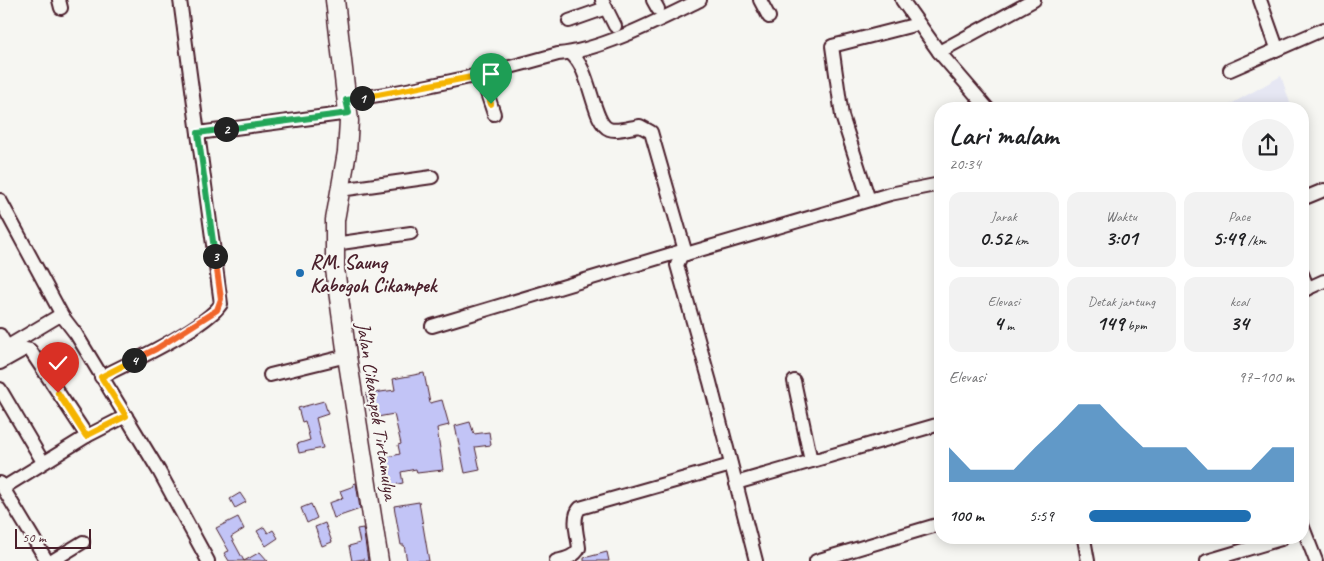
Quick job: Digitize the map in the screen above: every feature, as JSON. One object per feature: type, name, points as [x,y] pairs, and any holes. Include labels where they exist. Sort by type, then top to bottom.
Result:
[{"type":"street","points":[[101,377],[156,349],[212,315],[221,304],[180,0]]},
{"type":"street","name":"Jalan Cikampek Tirtamulya","points":[[334,0],[349,133],[334,244],[337,287],[379,561]]},
{"type":"street","points":[[198,133],[347,106],[391,94],[482,75],[558,54],[570,53],[606,42],[680,4],[700,0]]},
{"type":"street","points":[[760,0],[769,17]]},
{"type":"street","points":[[902,0],[939,52],[982,102]]},
{"type":"street","points":[[939,52],[1034,0]]},
{"type":"street","points":[[1260,0],[1277,48]]},
{"type":"street","points":[[569,21],[604,4],[615,26]]},
{"type":"street","points":[[869,200],[842,116],[832,46],[918,24]]},
{"type":"street","points":[[1230,70],[1324,29]]},
{"type":"street","points":[[570,53],[582,67],[600,119],[606,128],[614,130],[640,126],[651,132],[686,252]]},
{"type":"street","points":[[482,75],[494,114]]},
{"type":"street","points":[[340,190],[432,177]]},
{"type":"street","points":[[432,326],[869,200],[934,185]]},
{"type":"street","points":[[1309,196],[1324,190]]},
{"type":"street","points":[[0,200],[63,317],[76,334],[159,471],[208,561]]},
{"type":"street","points":[[334,244],[411,232]]},
{"type":"street","points":[[686,252],[681,256],[677,264],[756,561]]},
{"type":"street","points":[[1309,288],[1324,281]]},
{"type":"street","points":[[0,335],[4,349],[50,320],[63,317]]},
{"type":"street","points":[[0,363],[25,349],[30,350],[86,436]]},
{"type":"street","points":[[270,375],[347,356]]},
{"type":"street","points":[[794,381],[811,461]]},
{"type":"street","points":[[0,389],[43,462]]},
{"type":"street","points":[[47,561],[1,486],[86,436],[126,416]]},
{"type":"street","points":[[736,483],[934,426]]},
{"type":"street","points":[[556,561],[578,552],[575,518],[576,512],[580,508],[731,465]]},
{"type":"street","points":[[816,561],[934,526]]},
{"type":"street","points":[[1309,540],[1318,554]]},
{"type":"street","points":[[52,561],[82,542]]},
{"type":"street","points":[[1085,544],[1088,561]]},
{"type":"street","points":[[1207,561],[1264,544]]},
{"type":"shaded area","points":[[1281,76],[1290,102],[1235,102]]},
{"type":"building","points":[[424,373],[430,403],[442,400],[449,425],[437,428],[443,470],[417,473],[416,469],[401,472],[403,483],[388,486],[383,458],[400,454],[398,445],[401,444],[394,414],[372,418],[366,394],[395,390],[393,379]]},
{"type":"building","points":[[324,401],[328,414],[316,418],[323,448],[299,453],[297,444],[310,440],[305,421],[302,422],[298,408]]},
{"type":"building","points":[[470,422],[474,434],[489,432],[491,445],[475,447],[480,470],[465,473],[455,426]]},
{"type":"building","points":[[356,483],[360,509],[334,518],[329,503],[343,498],[340,491],[354,486],[353,484]]},
{"type":"building","points":[[240,493],[246,502],[235,508],[230,499]]},
{"type":"building","points":[[419,502],[429,561],[407,561],[404,545],[401,545],[394,506]]},
{"type":"building","points":[[311,504],[317,518],[307,523],[301,508]]},
{"type":"building","points":[[238,517],[244,529],[231,537],[244,561],[229,561],[224,553],[229,551],[216,528]]},
{"type":"building","points":[[325,523],[332,542],[322,546],[315,527]]},
{"type":"building","points":[[264,527],[268,533],[273,530],[278,538],[266,546],[257,531]]},
{"type":"building","points":[[363,528],[368,561],[364,561],[364,559],[352,561],[349,546],[360,543],[357,529]]},
{"type":"building","points":[[260,552],[268,561],[244,561]]},
{"type":"building","points":[[607,552],[609,561],[584,561],[584,558]]},
{"type":"place","name":"RM. Saung Kabogoh Cikampek","points":[[300,273]]},
{"type":"route","points":[[58,393],[86,436],[126,416],[101,377],[156,349],[212,315],[221,304],[198,133],[349,113],[346,100],[391,94],[482,75],[491,104]]}]
